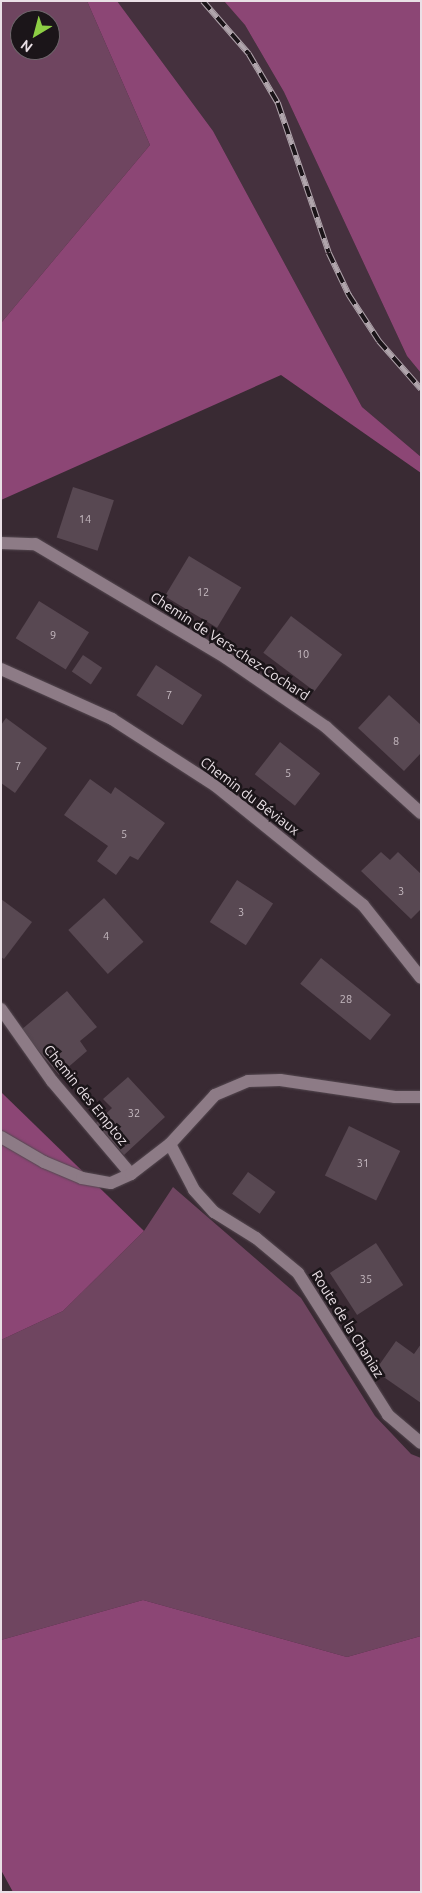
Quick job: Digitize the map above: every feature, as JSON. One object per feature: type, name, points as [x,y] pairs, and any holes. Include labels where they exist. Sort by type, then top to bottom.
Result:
[{"type":"street","name":"Chemin de Vers-chez-Cochard","points":[[1,543],[35,544],[226,658],[326,727],[421,813]]},
{"type":"street","name":"Chemin du Béviaux","points":[[1,668],[112,719],[216,786],[363,905],[421,978]]},
{"type":"street","name":"Chemin des Emptoz","points":[[1,1009],[52,1081],[132,1174]]},
{"type":"street","points":[[1,1137],[44,1162],[82,1178],[111,1183],[132,1174],[170,1144],[215,1096],[248,1081],[280,1080],[395,1097],[421,1097]]},
{"type":"street","name":"Route de la Chaniaz","points":[[170,1144],[194,1190],[214,1212],[256,1238],[298,1273],[388,1416],[421,1442]]},
{"type":"shaded area","points":[[1,1],[87,1],[150,145],[1,323]]},
{"type":"shaded area","points":[[87,1],[117,1],[213,131],[362,407],[421,457],[421,473],[281,375],[1,500],[1,323],[150,145]]},
{"type":"shaded area","points":[[117,1],[224,1],[245,25],[284,92],[407,356],[421,373],[421,457],[362,407],[213,131]]},
{"type":"shaded area","points":[[224,1],[421,1],[421,373],[407,356],[284,92],[245,25]]},
{"type":"shaded area","points":[[1,1092],[144,1231],[63,1311],[1,1340]]},
{"type":"shaded area","points":[[173,1187],[301,1298],[375,1416],[411,1454],[421,1458],[421,1636],[347,1657],[143,1600],[1,1640],[1,1340],[63,1311],[144,1231]]},
{"type":"shaded area","points":[[143,1600],[347,1657],[421,1636],[421,1892],[13,1892],[1,1870],[1,1640]]},
{"type":"building","points":[[73,487],[114,500],[98,551],[57,537]]},
{"type":"building","points":[[189,556],[241,587],[217,628],[165,596]]},
{"type":"building","points":[[39,601],[89,632],[66,670],[16,638]]},
{"type":"building","points":[[291,616],[342,655],[314,691],[263,653]]},
{"type":"building","points":[[83,655],[102,668],[91,684],[72,672]]},
{"type":"building","points":[[156,665],[202,695],[183,725],[136,695]]},
{"type":"building","points":[[389,695],[421,725],[421,753],[404,771],[358,728]]},
{"type":"building","points":[[6,718],[47,748],[15,793],[1,783],[1,725]]},
{"type":"building","points":[[280,742],[320,773],[295,806],[255,774]]},
{"type":"building","points":[[90,779],[111,794],[115,787],[165,823],[138,860],[130,856],[116,875],[97,861],[108,846],[64,815]]},
{"type":"building","points":[[381,852],[390,860],[398,852],[421,874],[421,909],[411,919],[361,871]]},
{"type":"building","points":[[237,880],[273,903],[246,945],[210,922]]},
{"type":"building","points":[[104,898],[143,942],[108,974],[68,930]]},
{"type":"building","points":[[1,899],[32,922],[4,959],[1,957]]},
{"type":"building","points":[[321,958],[391,1015],[370,1040],[300,984]]},
{"type":"building","points":[[67,991],[97,1027],[80,1041],[87,1051],[59,1075],[21,1030]]},
{"type":"building","points":[[128,1077],[165,1117],[124,1155],[96,1123],[112,1108],[103,1099]]},
{"type":"building","points":[[349,1126],[400,1151],[376,1200],[325,1175]]},
{"type":"building","points":[[248,1172],[276,1192],[260,1214],[232,1194]]},
{"type":"building","points":[[376,1243],[403,1285],[357,1315],[330,1273]]},
{"type":"building","points":[[396,1341],[414,1354],[421,1344],[421,1403],[375,1371]]},
{"type":"railway","points":[[203,1],[249,54],[278,103],[329,253],[349,295],[379,341],[421,389]]}]
